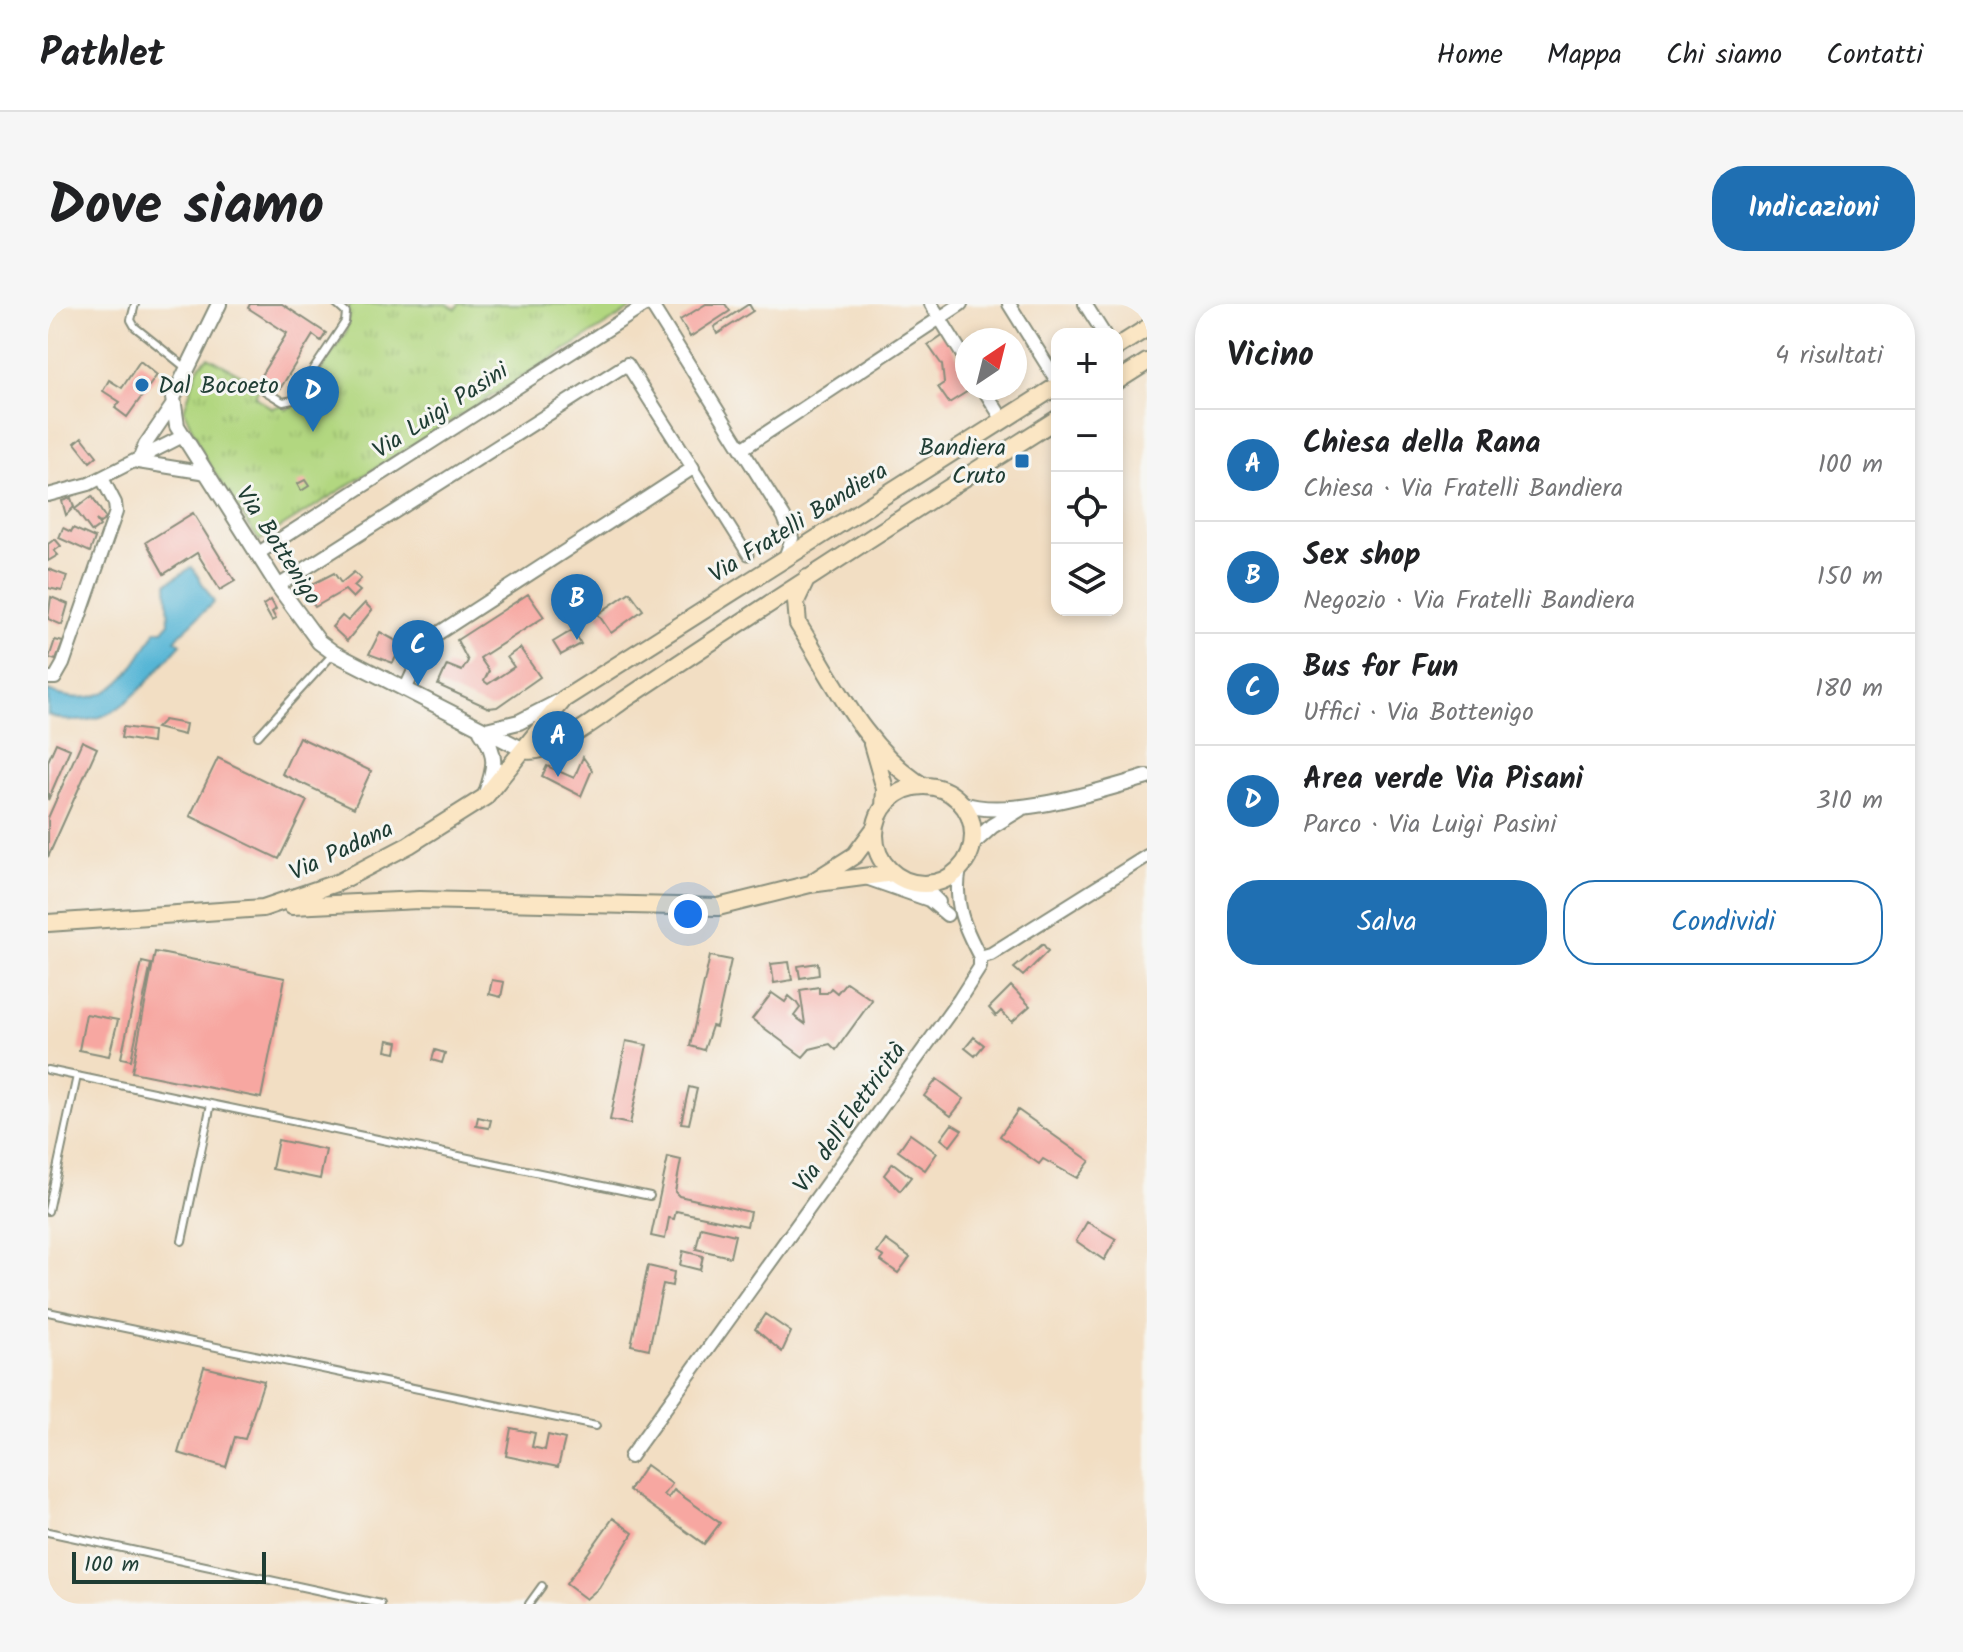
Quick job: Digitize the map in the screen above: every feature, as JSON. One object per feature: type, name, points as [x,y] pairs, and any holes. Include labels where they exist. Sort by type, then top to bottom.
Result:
[{"type":"main road","points":[[1123,343],[1147,328]]},
{"type":"main road","points":[[1123,377],[1147,362]]},
{"type":"main road","name":"Via Fratelli Bandiera","points":[[524,750],[564,699],[1051,387]]},
{"type":"main road","points":[[524,750],[540,751],[582,728],[807,577],[1051,423]]},
{"type":"main road","points":[[798,624],[796,601],[807,577]]},
{"type":"main road","points":[[263,908],[419,900],[718,907],[810,884],[893,873],[920,883],[934,883],[960,869],[972,844],[969,816],[961,803],[937,788],[923,786],[898,770],[872,742],[798,624],[779,607],[768,603]]},
{"type":"main road","points":[[564,699],[564,719],[582,728]]},
{"type":"main road","points":[[872,742],[885,789],[884,807]]},
{"type":"main road","name":"Via Padana","points":[[48,923],[263,908],[339,882],[409,845],[485,797],[524,750]]},
{"type":"main road","points":[[810,884],[855,855],[894,796],[923,786]]},
{"type":"main road","points":[[875,828],[882,860],[893,873]]},
{"type":"street","points":[[134,463],[171,407],[186,368],[219,304]]},
{"type":"street","points":[[649,304],[790,530],[792,538],[785,558]]},
{"type":"street","name":"Via Luigi Pasini","points":[[257,554],[649,304]]},
{"type":"street","points":[[931,304],[955,343]]},
{"type":"street","points":[[742,449],[961,304]]},
{"type":"street","points":[[1009,304],[1051,373]]},
{"type":"street","points":[[1085,304],[1100,328]]},
{"type":"street","points":[[278,586],[627,364],[748,555]]},
{"type":"street","points":[[990,400],[1003,420]]},
{"type":"street","name":"Via Bottenigo","points":[[171,407],[183,436],[257,554],[319,642],[334,653],[481,731]]},
{"type":"street","points":[[48,495],[106,476],[183,436]]},
{"type":"street","points":[[134,463],[207,473]]},
{"type":"street","points":[[405,690],[428,640],[693,468]]},
{"type":"street","points":[[48,678],[55,678],[63,664],[116,512],[106,476]]},
{"type":"street","name":"Via Fratelli Bandiera","points":[[481,731],[519,722],[564,699]]},
{"type":"street","points":[[481,731],[524,750]]},
{"type":"street","points":[[481,731],[492,746],[495,760],[485,797]]},
{"type":"street","points":[[961,803],[988,811],[1024,807],[1147,777]]},
{"type":"street","points":[[972,844],[992,826],[1024,807]]},
{"type":"street","points":[[960,869],[957,891],[963,927],[980,957],[991,954],[1147,856]]},
{"type":"street","points":[[859,877],[929,900],[963,927]]},
{"type":"street","points":[[920,883],[935,895],[947,915]]},
{"type":"street","name":"Via dell'Elettricità","points":[[630,1457],[959,1000],[980,967],[980,957]]},
{"type":"lane","points":[[135,304],[131,320],[135,327],[186,368]]},
{"type":"lane","points":[[265,391],[283,402],[293,400],[345,322],[346,313],[336,304]]},
{"type":"lane","points":[[258,736],[334,653]]},
{"type":"lane","points":[[48,1070],[650,1196]]},
{"type":"lane","points":[[48,1211],[77,1076]]},
{"type":"lane","points":[[182,1241],[211,1104]]},
{"type":"lane","points":[[48,1312],[596,1426]]},
{"type":"lane","points":[[48,1532],[381,1604]]},
{"type":"lane","points":[[529,1604],[542,1586]]},
{"type":"green space","points":[[349,304],[447,304],[456,309],[459,304],[639,304],[259,541],[203,455],[184,410],[198,367],[208,357],[260,385],[255,397],[272,408],[282,405],[286,410],[302,400],[346,332]]},
{"type":"water","points":[[192,567],[214,602],[180,634],[175,640],[181,644],[139,691],[108,714],[90,720],[70,721],[48,715],[48,691],[85,698],[114,687],[125,676],[156,630],[163,630],[169,623],[167,583]]},
{"type":"building","points":[[250,304],[282,304],[326,333],[321,341],[313,335],[280,389],[260,377],[287,333],[248,308]]},
{"type":"building","points":[[706,304],[725,304],[730,311],[690,337],[680,320]]},
{"type":"building","points":[[749,304],[753,311],[717,334],[714,327]]},
{"type":"building","points":[[944,334],[955,353],[955,399],[949,403],[938,387],[944,383],[942,365],[928,345]]},
{"type":"building","points":[[140,361],[157,375],[127,417],[115,408],[120,402],[103,391],[109,380],[122,388]]},
{"type":"building","points":[[82,437],[97,456],[90,462],[75,443]]},
{"type":"building","points":[[305,480],[309,486],[301,491],[297,484]]},
{"type":"building","points":[[92,496],[106,519],[100,523],[96,520],[100,526],[92,532],[75,509]]},
{"type":"building","points":[[71,498],[74,507],[66,515],[62,501]]},
{"type":"building","points":[[193,513],[235,581],[220,590],[197,553],[164,574],[146,542]]},
{"type":"building","points":[[63,528],[71,532],[73,528],[95,538],[90,552],[59,538]]},
{"type":"building","points":[[55,539],[61,546],[54,551],[58,555],[48,561],[48,544]]},
{"type":"building","points":[[48,569],[67,576],[62,591],[48,588]]},
{"type":"building","points":[[354,572],[361,579],[354,586],[360,591],[353,598],[345,590],[315,607],[303,589],[334,573],[341,583]]},
{"type":"building","points":[[630,592],[643,610],[611,633],[598,614]]},
{"type":"building","points":[[528,594],[544,617],[480,658],[489,671],[484,681],[488,684],[514,667],[507,657],[520,648],[540,677],[497,707],[489,708],[438,685],[447,665],[462,671],[468,661],[457,640]]},
{"type":"building","points":[[51,597],[68,604],[62,625],[48,619]]},
{"type":"building","points":[[271,600],[276,609],[272,612],[276,619],[272,621],[263,605]]},
{"type":"building","points":[[365,603],[372,610],[347,641],[332,627],[342,616],[348,621]]},
{"type":"building","points":[[573,630],[581,644],[561,655],[553,642]]},
{"type":"building","points":[[380,632],[402,644],[393,663],[369,654]]},
{"type":"building","points":[[55,640],[63,642],[56,660],[49,658]]},
{"type":"building","points":[[164,720],[186,724],[184,735],[156,728]]},
{"type":"building","points":[[123,727],[153,731],[152,743],[121,738]]},
{"type":"building","points":[[299,737],[371,771],[354,808],[282,774]]},
{"type":"building","points":[[82,741],[97,748],[48,857],[48,818]]},
{"type":"building","points":[[56,743],[70,749],[48,800],[48,761]]},
{"type":"building","points":[[583,757],[592,770],[581,796],[542,776],[547,766],[574,778]]},
{"type":"building","points":[[218,758],[307,801],[279,859],[190,816]]},
{"type":"building","points":[[1043,944],[1048,951],[1023,976],[1014,968]]},
{"type":"building","points":[[155,952],[285,978],[261,1098],[132,1072]]},
{"type":"building","points":[[710,956],[731,960],[716,1027],[712,1026],[704,1050],[690,1046]]},
{"type":"building","points":[[142,962],[151,964],[131,1060],[121,1058]]},
{"type":"building","points":[[789,962],[792,980],[774,983],[771,964]]},
{"type":"building","points":[[818,963],[819,975],[800,978],[798,966]]},
{"type":"building","points":[[492,980],[504,982],[501,997],[489,994]]},
{"type":"building","points":[[846,982],[872,1000],[836,1050],[830,1044],[810,1049],[803,1057],[752,1019],[772,993],[785,1002],[789,996],[796,1002],[800,1008],[794,1016],[805,1024],[800,990],[819,987],[819,993],[827,993],[831,988],[837,993]]},
{"type":"building","points":[[1011,986],[1030,1006],[1012,1022],[1001,1011],[996,1016],[989,1008]]},
{"type":"building","points":[[86,1014],[118,1020],[109,1056],[79,1050]]},
{"type":"building","points":[[974,1037],[984,1045],[975,1056],[965,1048]]},
{"type":"building","points":[[388,1040],[398,1042],[396,1053],[386,1051]]},
{"type":"building","points":[[626,1041],[647,1045],[630,1124],[610,1120]]},
{"type":"building","points":[[435,1050],[445,1053],[442,1063],[432,1060]]},
{"type":"building","points":[[937,1079],[964,1099],[951,1116],[924,1096]]},
{"type":"building","points":[[689,1087],[697,1089],[689,1124],[681,1123]]},
{"type":"building","points":[[1018,1110],[1090,1161],[1077,1178],[1043,1159],[1039,1164],[1000,1136]]},
{"type":"building","points":[[478,1117],[491,1120],[489,1128],[476,1126]]},
{"type":"building","points":[[952,1124],[962,1130],[950,1146],[941,1139]]},
{"type":"building","points":[[910,1134],[937,1153],[925,1170],[898,1151]]},
{"type":"building","points":[[278,1140],[326,1150],[320,1179],[272,1169]]},
{"type":"building","points":[[668,1157],[681,1160],[675,1192],[679,1196],[750,1212],[747,1226],[676,1211],[674,1219],[669,1218],[665,1239],[651,1236]]},
{"type":"building","points":[[893,1163],[911,1177],[900,1191],[884,1175]]},
{"type":"building","points":[[1087,1222],[1116,1239],[1104,1260],[1076,1241]]},
{"type":"building","points":[[701,1227],[735,1235],[730,1257],[696,1249]]},
{"type":"building","points":[[886,1240],[910,1257],[898,1273],[881,1261],[884,1257],[877,1253]]},
{"type":"building","points":[[683,1251],[703,1256],[700,1270],[680,1265]]},
{"type":"building","points":[[648,1266],[674,1272],[672,1286],[663,1284],[649,1349],[631,1345]]},
{"type":"building","points":[[765,1314],[791,1332],[782,1352],[755,1329]]},
{"type":"building","points":[[204,1367],[264,1381],[245,1439],[235,1437],[226,1467],[178,1453]]},
{"type":"building","points":[[511,1428],[535,1433],[532,1447],[545,1450],[548,1435],[565,1439],[558,1467],[506,1456]]},
{"type":"building","points":[[646,1465],[672,1484],[664,1495],[668,1498],[674,1490],[720,1523],[704,1544],[629,1490]]},
{"type":"building","points":[[613,1518],[633,1533],[599,1588],[586,1599],[566,1584]]},
{"type":"place","name":"Dal Bocoeto","points":[[142,385]]},
{"type":"place","name":"Area verde Via Pisani","points":[[313,432]]},
{"type":"place","name":"Bandiera Cruto","points":[[1022,461]]},
{"type":"place","name":"Sex shop","points":[[577,640]]},
{"type":"place","name":"Bus for Fun","points":[[418,686]]},
{"type":"place","name":"Chiesa della Rana","points":[[558,777]]}]
